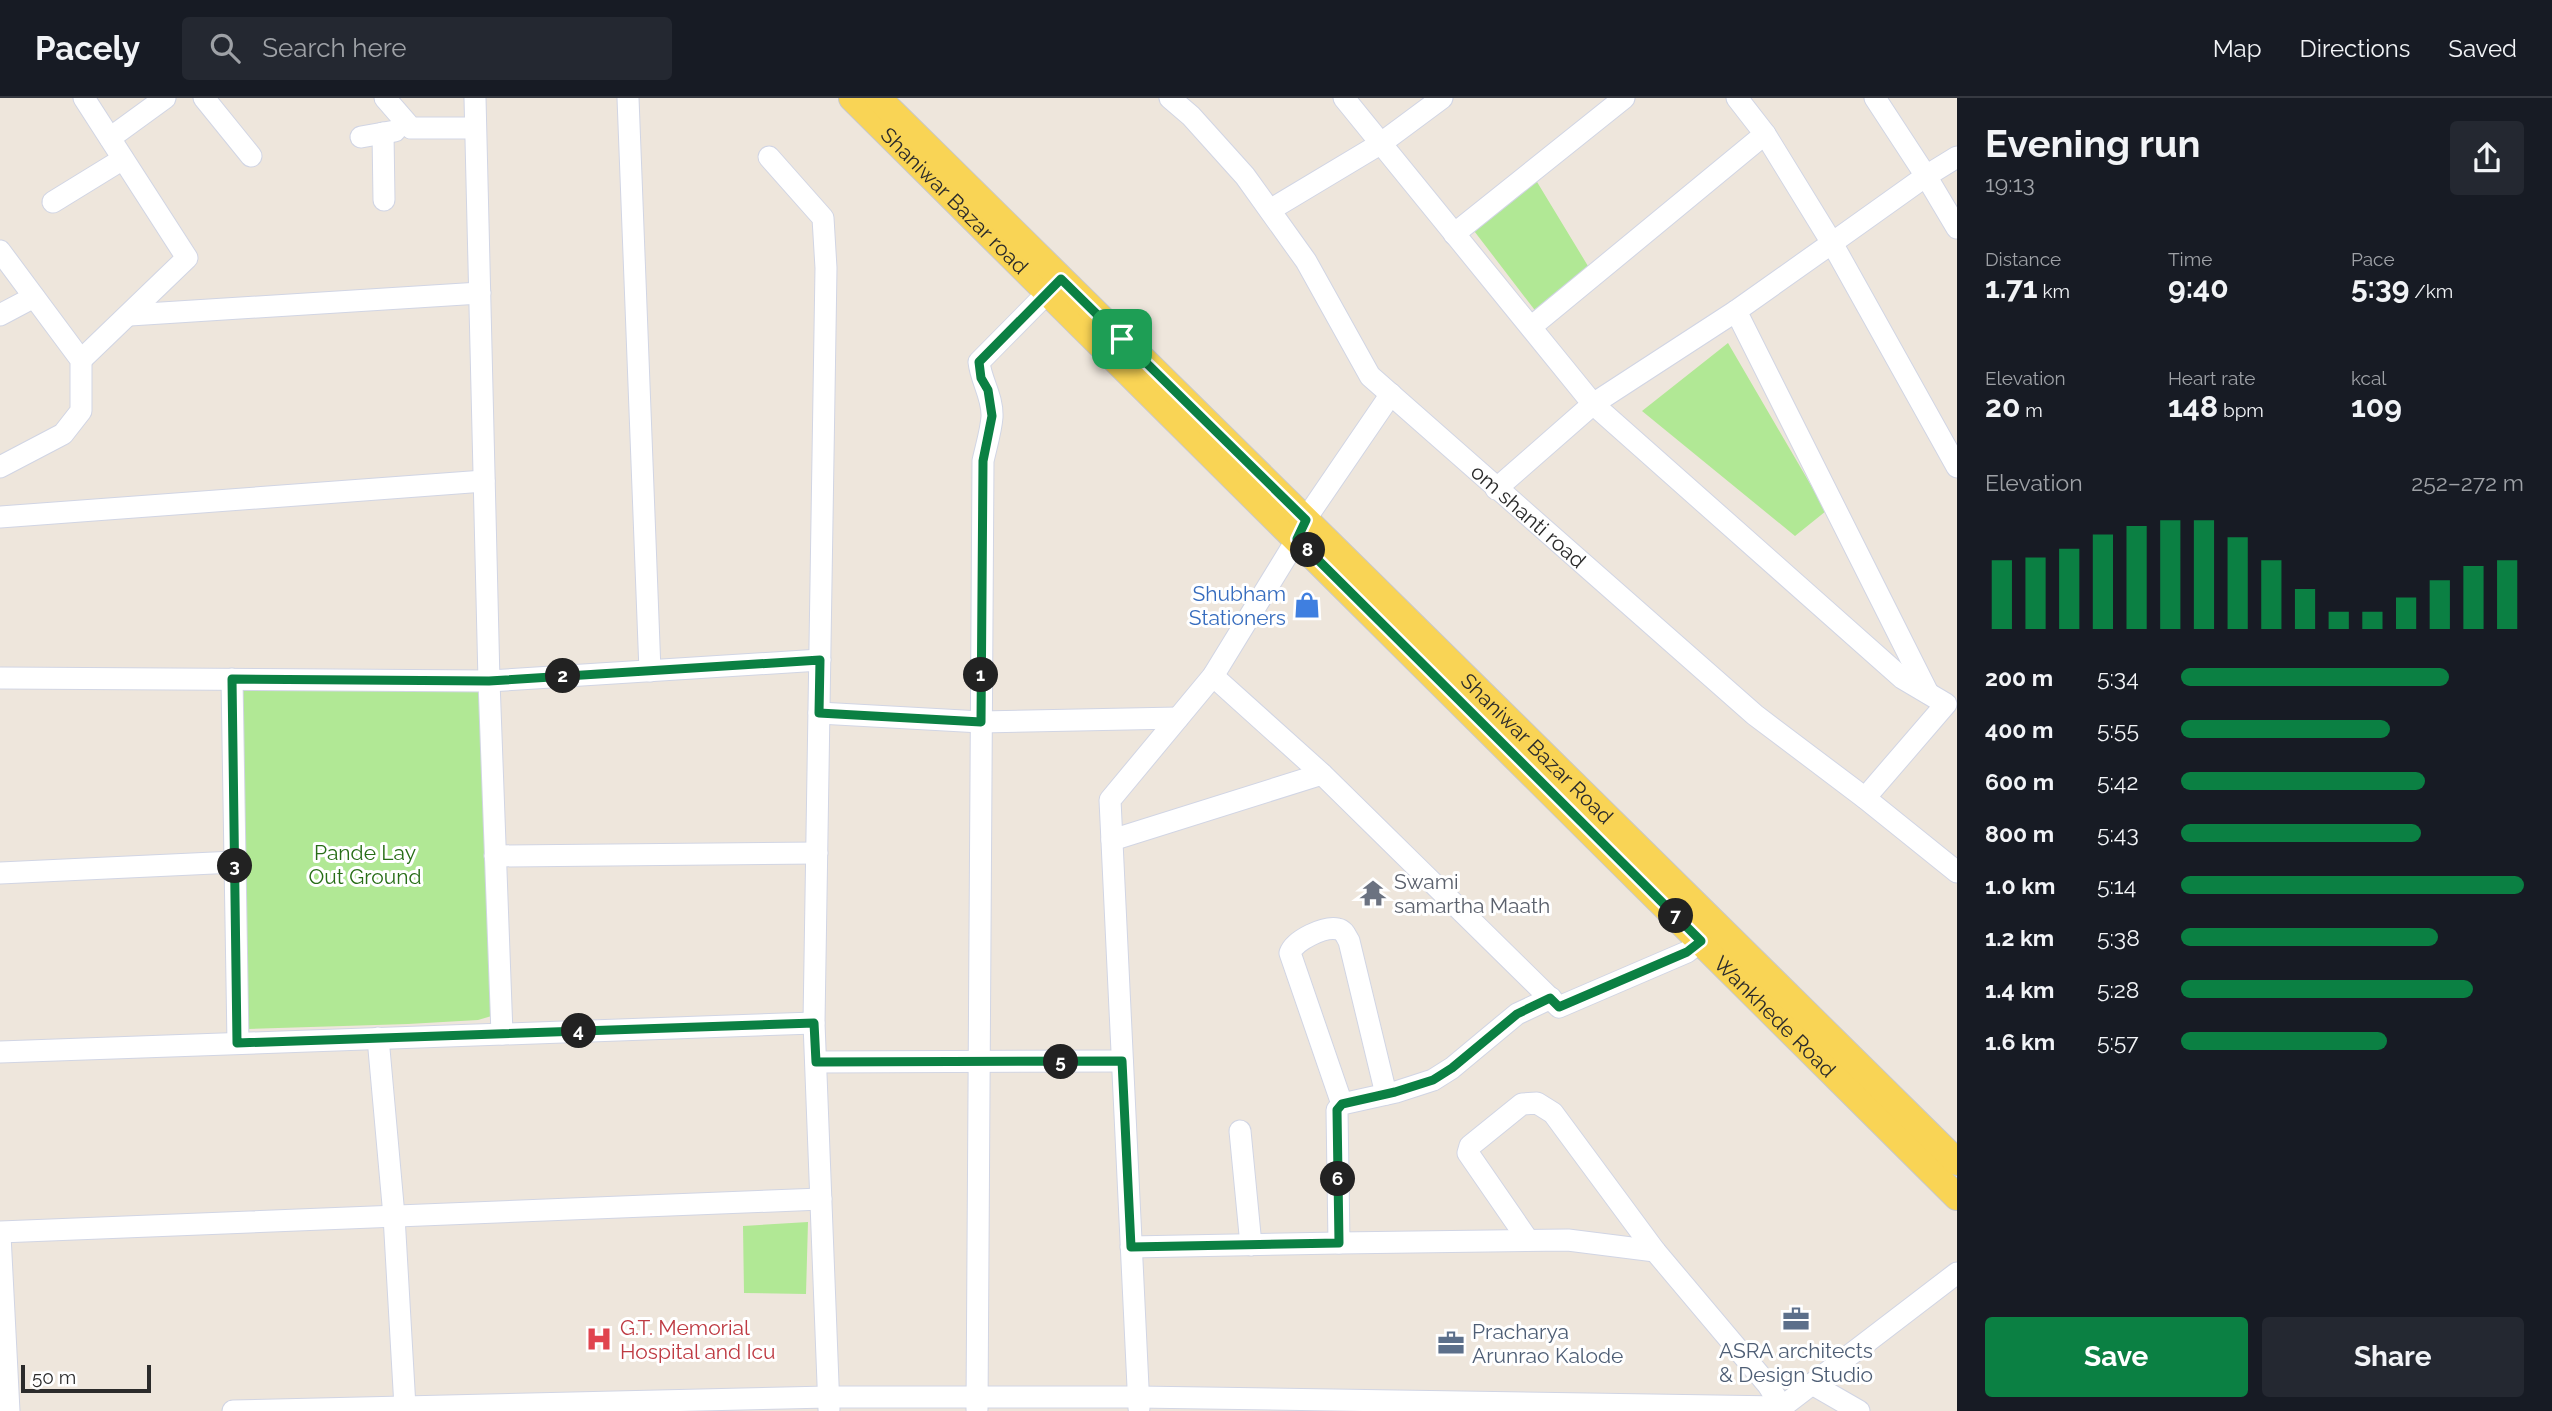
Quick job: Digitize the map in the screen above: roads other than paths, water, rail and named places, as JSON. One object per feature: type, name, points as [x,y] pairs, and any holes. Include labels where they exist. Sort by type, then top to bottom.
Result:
[{"type":"main road","name":"Shaniwar Bazar road","points":[[852,98],[1054,286],[1301,530]]},
{"type":"main road","name":"Shaniwar Bazar Road","points":[[878,98],[1054,286]]},
{"type":"main road","name":"Shaniwar Bazar Road","points":[[1301,530],[1957,1162]]},
{"type":"main road","name":"Wankhede Road","points":[[1301,530],[1701,941],[1957,1197]]},
{"type":"street","points":[[81,360],[187,258],[84,98]]},
{"type":"street","points":[[110,138],[165,98]]},
{"type":"street","points":[[204,98],[251,156]]},
{"type":"street","points":[[385,98],[411,128]]},
{"type":"street","points":[[475,98],[489,681],[502,1034]]},
{"type":"street","points":[[628,98],[650,671]]},
{"type":"street","name":"om shanti road","points":[[1170,98],[1191,116],[1245,176],[1270,210],[1306,261],[1370,376],[1755,715],[1957,872]]},
{"type":"street","points":[[1344,98],[1593,404],[1902,678],[1943,696]]},
{"type":"street","points":[[1270,210],[1380,144],[1442,98]]},
{"type":"street","points":[[1454,234],[1624,98]]},
{"type":"street","points":[[1737,98],[1765,134],[1832,243],[1957,467]]},
{"type":"street","points":[[1875,98],[1957,228]]},
{"type":"street","points":[[362,137],[411,128],[475,128]]},
{"type":"street","points":[[383,133],[384,200]]},
{"type":"street","points":[[1531,327],[1765,134]]},
{"type":"street","points":[[769,157],[822,218],[826,268],[814,1023],[829,1403]]},
{"type":"street","points":[[1496,489],[1593,404],[1736,311],[1926,176],[1957,157]]},
{"type":"street","points":[[53,202],[123,159]]},
{"type":"street","points":[[0,251],[81,360],[81,411],[63,434],[0,467]]},
{"type":"street","points":[[977,1404],[983,461],[992,416],[988,390],[981,378],[979,362],[1054,286]]},
{"type":"street","points":[[130,315],[480,293]]},
{"type":"street","points":[[0,315],[34,297]]},
{"type":"street","points":[[1736,311],[1943,696]]},
{"type":"street","points":[[1138,1402],[1110,800],[1213,676],[1301,530],[1391,394]]},
{"type":"street","points":[[0,517],[484,481]]},
{"type":"street","points":[[0,678],[489,681],[820,660]]},
{"type":"street","points":[[1213,676],[1322,774],[1559,1007],[1687,952],[1701,941]]},
{"type":"street","points":[[232,679],[237,1043]]},
{"type":"street","points":[[1865,798],[1943,696]]},
{"type":"street","points":[[819,713],[981,722],[1178,718]]},
{"type":"street","points":[[1112,840],[1322,774]]},
{"type":"street","points":[[495,856],[817,853]]},
{"type":"street","points":[[0,873],[235,862]]},
{"type":"street","points":[[1339,1243],[1340,1107],[1290,953],[1300,939],[1336,928],[1343,931],[1349,941],[1386,1094]]},
{"type":"street","points":[[1282,953],[1340,1107]]},
{"type":"street","points":[[1340,1107],[1433,1080],[1452,1068],[1517,1014],[1550,998]]},
{"type":"street","points":[[0,1052],[814,1023]]},
{"type":"street","points":[[378,1038],[394,1216],[405,1407]]},
{"type":"street","points":[[816,1062],[1122,1061]]},
{"type":"street","points":[[1528,1240],[1468,1153],[1470,1146],[1522,1104],[1537,1103],[1553,1113],[1655,1251],[1768,1385],[1781,1409]]},
{"type":"street","points":[[1240,1131],[1251,1245]]},
{"type":"street","points":[[9,1411],[0,1234],[821,1199]]},
{"type":"street","points":[[1131,1247],[1568,1240],[1655,1251]]},
{"type":"street","points":[[233,1411],[405,1407],[1138,1402],[1781,1409],[1957,1273]]},
{"type":"street","points":[[1812,1384],[1859,1411]]},
{"type":"street","points":[[1138,1402],[1215,1411]]},
{"type":"street","points":[[790,1411],[829,1403]]},
{"type":"place","name":"Shubham Stationers","points":[[1307,605]]},
{"type":"place","name":"Swami samartha Maath","points":[[1373,893]]},
{"type":"place","name":"ASRA architects & Design Studio","points":[[1796,1319]]},
{"type":"place","name":"G.T. Memorial Hospital and Icu","points":[[599,1339]]},
{"type":"place","name":"Pracharya Arunrao Kalode","points":[[1451,1343]]},
{"type":"park label","name":"Pande Lay Out Ground","points":[[365,864]]}]
